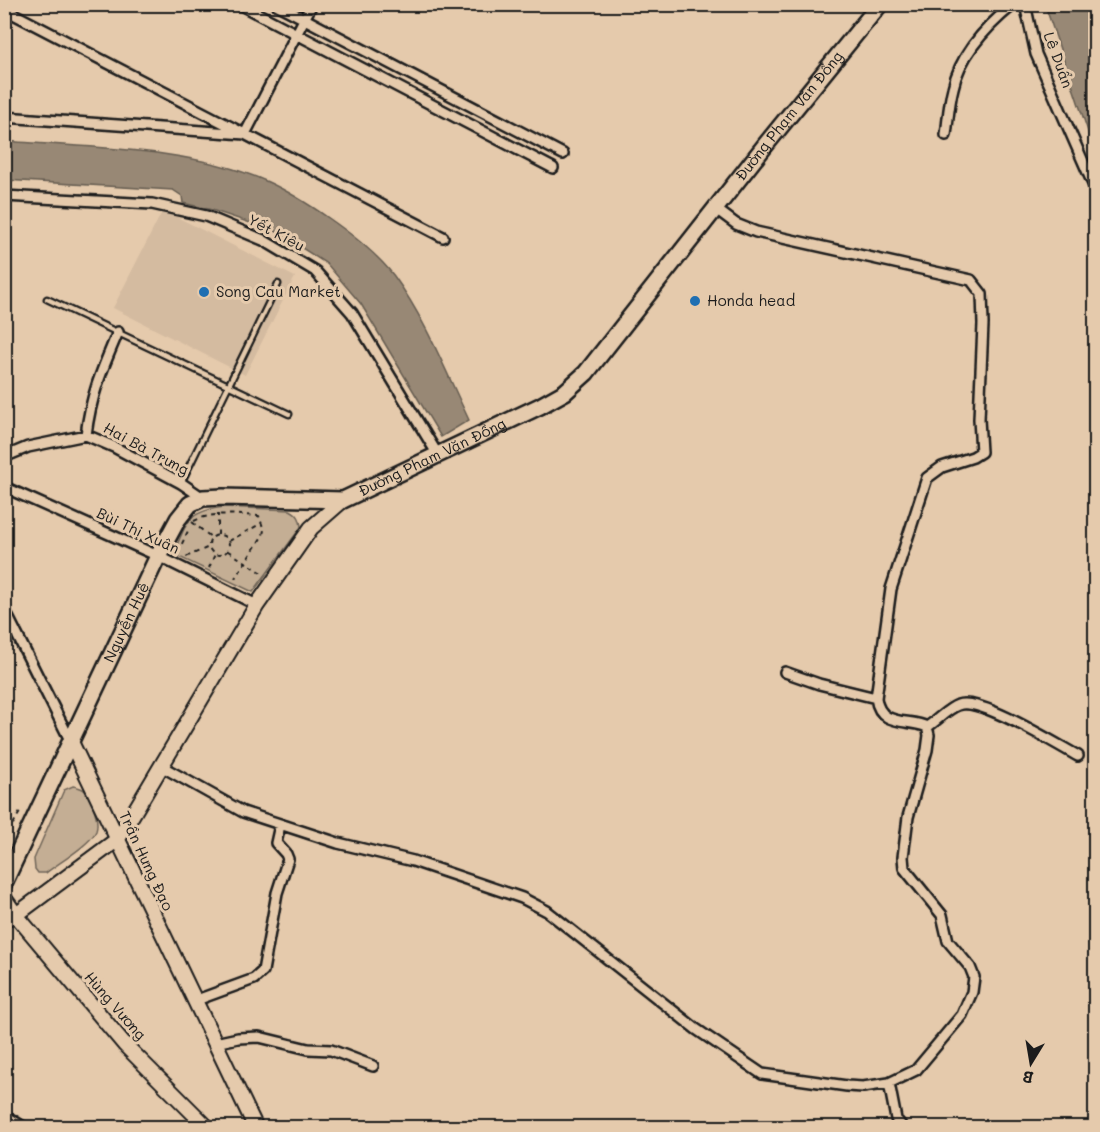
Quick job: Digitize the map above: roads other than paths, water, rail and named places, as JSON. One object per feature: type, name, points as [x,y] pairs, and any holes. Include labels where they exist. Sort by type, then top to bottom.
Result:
[{"type":"main road","name":"Đường Phạm Văn Đồng","points":[[343,500],[540,406],[572,386],[586,373],[880,4]]},
{"type":"main road","points":[[203,498],[343,500]]},
{"type":"main road","name":"Nguyễn Huệ","points":[[4,883],[158,556],[178,519],[190,504],[203,498]]},
{"type":"street","points":[[239,4],[553,168]]},
{"type":"street","points":[[276,4],[563,154]]},
{"type":"street","points":[[245,134],[312,4]]},
{"type":"street","points":[[946,135],[953,87],[963,62],[1000,15],[1014,4]]},
{"type":"street","name":"Lê Duẩn","points":[[1025,4],[1036,54],[1095,191]]},
{"type":"street","points":[[4,9],[443,237]]},
{"type":"street","points":[[4,117],[245,134]]},
{"type":"street","name":"Yết Kiêu","points":[[4,196],[152,204],[206,216],[263,240],[315,271],[352,313],[438,455]]},
{"type":"street","points":[[161,766],[243,812],[338,843],[414,861],[522,898],[547,911],[696,1029],[762,1074],[863,1087],[889,1083],[916,1070],[963,1015],[972,992],[974,977],[970,967],[948,941],[942,915],[904,868],[903,857],[908,817],[927,750],[929,735],[927,727],[921,723],[896,722],[881,711],[876,698],[891,590],[927,478],[942,467],[981,453],[979,419],[982,294],[971,280],[756,232],[736,224],[716,208]]},
{"type":"street","points":[[86,435],[90,405],[100,374],[118,333]]},
{"type":"street","name":"Hai Bà Trưng","points":[[4,457],[28,447],[86,435],[114,447],[181,483],[203,498]]},
{"type":"street","name":"Bùi Thị Xuân","points":[[4,487],[158,556],[257,605]]},
{"type":"street","name":"Đường Phạm Văn Đồng","points":[[10,917],[118,839],[257,605],[311,528],[343,500]]},
{"type":"street","name":"Trần Hưng Đạo","points":[[4,609],[71,742],[256,1128]]},
{"type":"street","points":[[785,672],[803,680],[876,698]]},
{"type":"street","points":[[927,727],[957,705],[967,703],[999,713],[1078,756]]},
{"type":"street","points":[[194,1001],[254,979],[263,971],[277,893],[288,859],[276,843],[280,825]]},
{"type":"street","name":"Hùng Vương","points":[[4,897],[10,917],[125,1045],[208,1128]]},
{"type":"street","points":[[215,1043],[237,1038],[259,1037],[308,1048],[331,1050],[372,1066]]},
{"type":"street","points":[[889,1083],[896,1119],[903,1128]]},
{"type":"street","points":[[4,1115],[25,1128]]},
{"type":"lane","points":[[181,483],[278,284]]},
{"type":"lane","points":[[47,299],[289,414]]},
{"type":"place","name":"Song Cau Market","points":[[204,292]]},
{"type":"place","name":"Honda head","points":[[695,301]]}]
